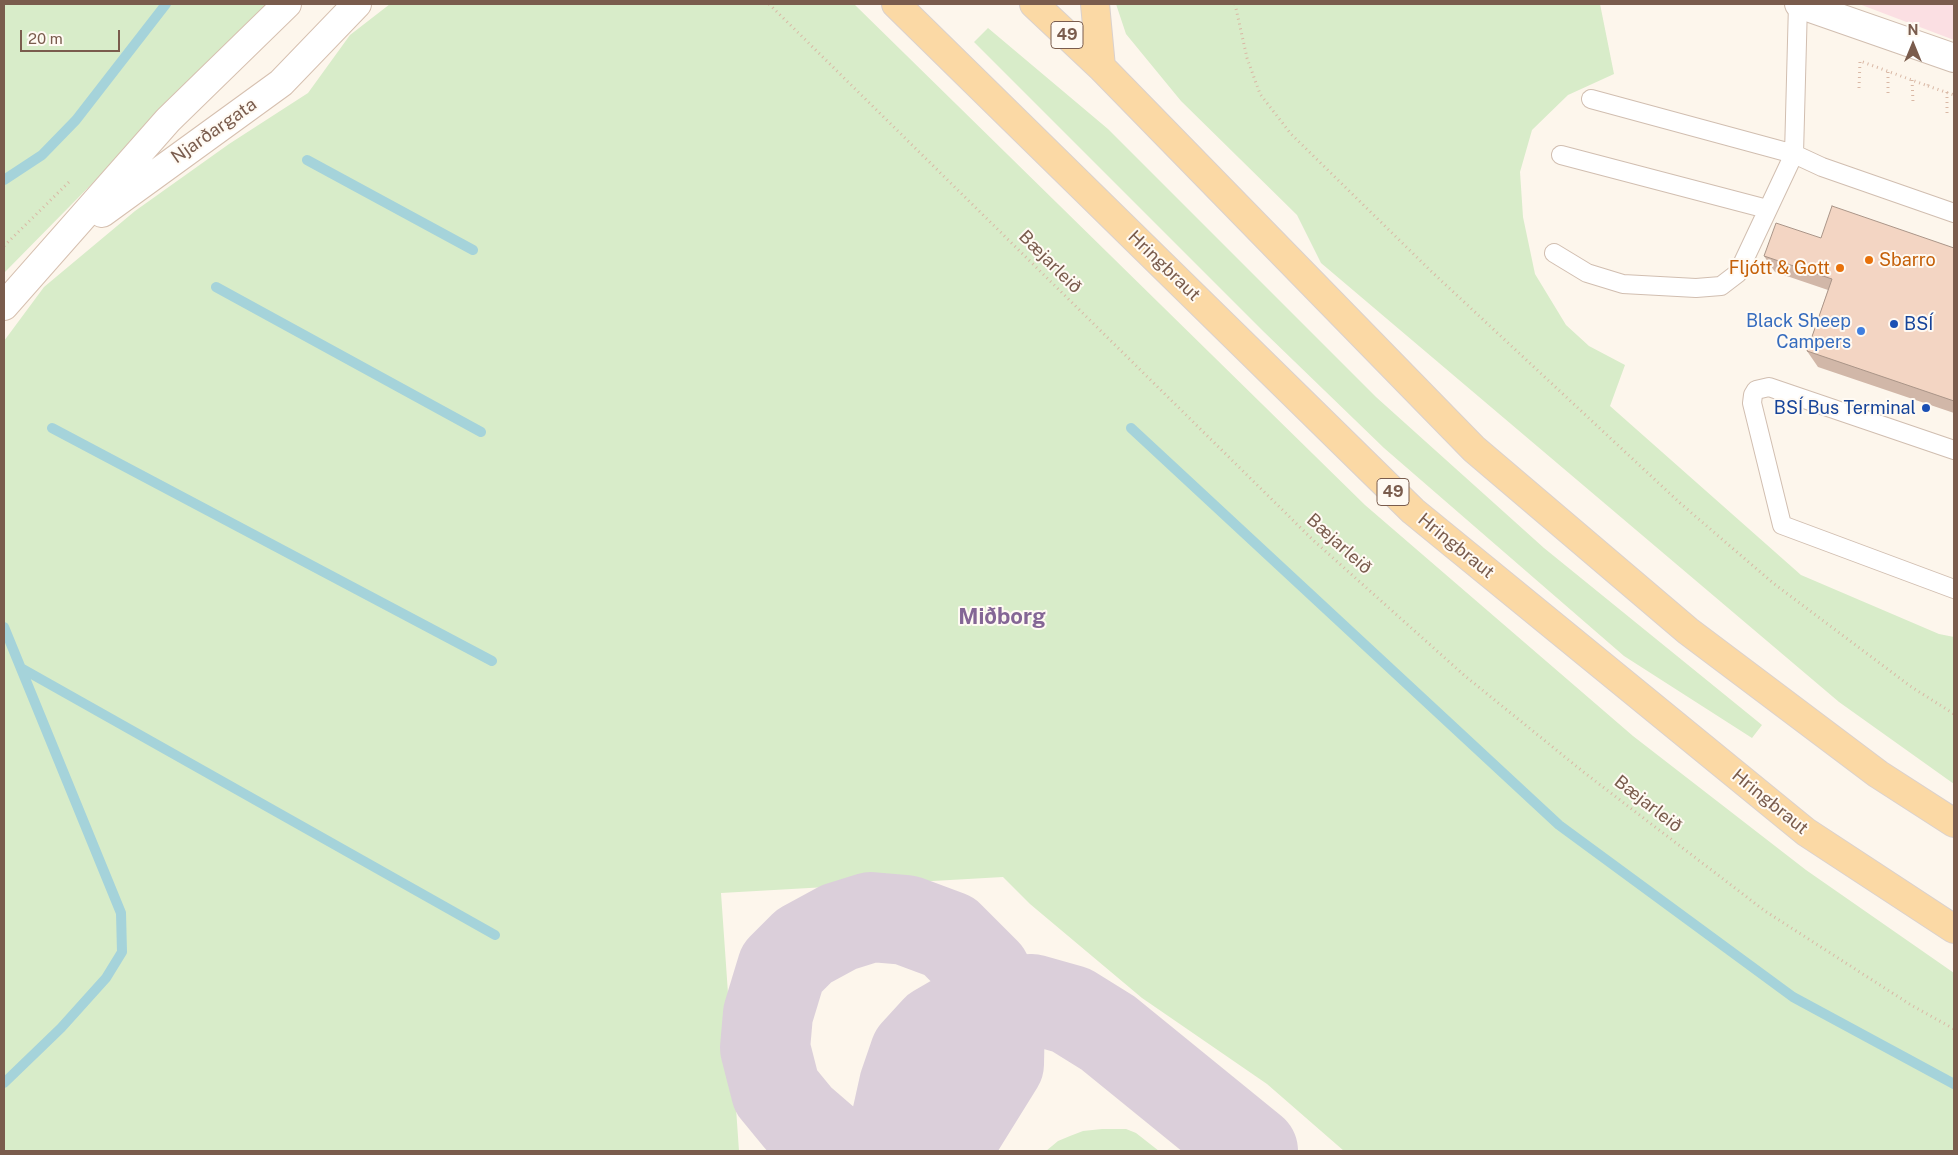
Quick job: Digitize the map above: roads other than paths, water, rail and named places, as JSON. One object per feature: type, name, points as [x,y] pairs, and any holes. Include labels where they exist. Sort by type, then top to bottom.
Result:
[{"type":"main road","name":"Njarðargata","points":[[4,306],[168,120],[287,4]]},
{"type":"main road","name":"Njarðargata","points":[[59,245],[281,83],[357,4]]},
{"type":"main road","name":"Hringbraut","points":[[896,4],[1414,511],[1806,832],[1950,930]]},
{"type":"main road","name":"49","points":[[1034,4],[1101,67],[1474,449],[1688,631],[1878,774],[1954,823]]},
{"type":"main road","points":[[1095,4],[1101,67]]},
{"type":"main road","points":[[1798,4],[1954,58]]},
{"type":"lane","points":[[1554,253],[1587,273],[1623,284],[1696,288],[1721,286],[1738,273],[1794,154],[1798,4]]},
{"type":"lane","points":[[1591,100],[1794,154],[1822,167],[1954,213]]},
{"type":"lane","points":[[1561,155],[1767,209]]},
{"type":"lane","points":[[1954,450],[1769,386],[1756,390],[1753,395],[1752,403],[1782,525],[1954,589]]},
{"type":"waterway","points":[[4,180],[42,155],[76,120],[166,4]]},
{"type":"waterway","points":[[307,160],[473,250]]},
{"type":"waterway","points":[[216,287],[481,432]]},
{"type":"waterway","points":[[52,428],[492,661]]},
{"type":"waterway","points":[[1131,428],[1559,825],[1793,997],[1954,1084]]},
{"type":"waterway","points":[[4,627],[121,913],[122,952],[106,978],[61,1028],[4,1083]]},
{"type":"waterway","points":[[21,668],[495,935]]},
{"type":"place","name":"Sbarro","points":[[1869,260]]},
{"type":"place","name":"Fljótt & Gott","points":[[1840,268]]},
{"type":"place","name":"BSÍ","points":[[1894,324]]},
{"type":"place","name":"Black Sheep Campers","points":[[1861,331]]},
{"type":"place","name":"BSÍ Bus Terminal","points":[[1926,408]]},
{"type":"district","name":"Miðborg","points":[[1002,617]]}]
